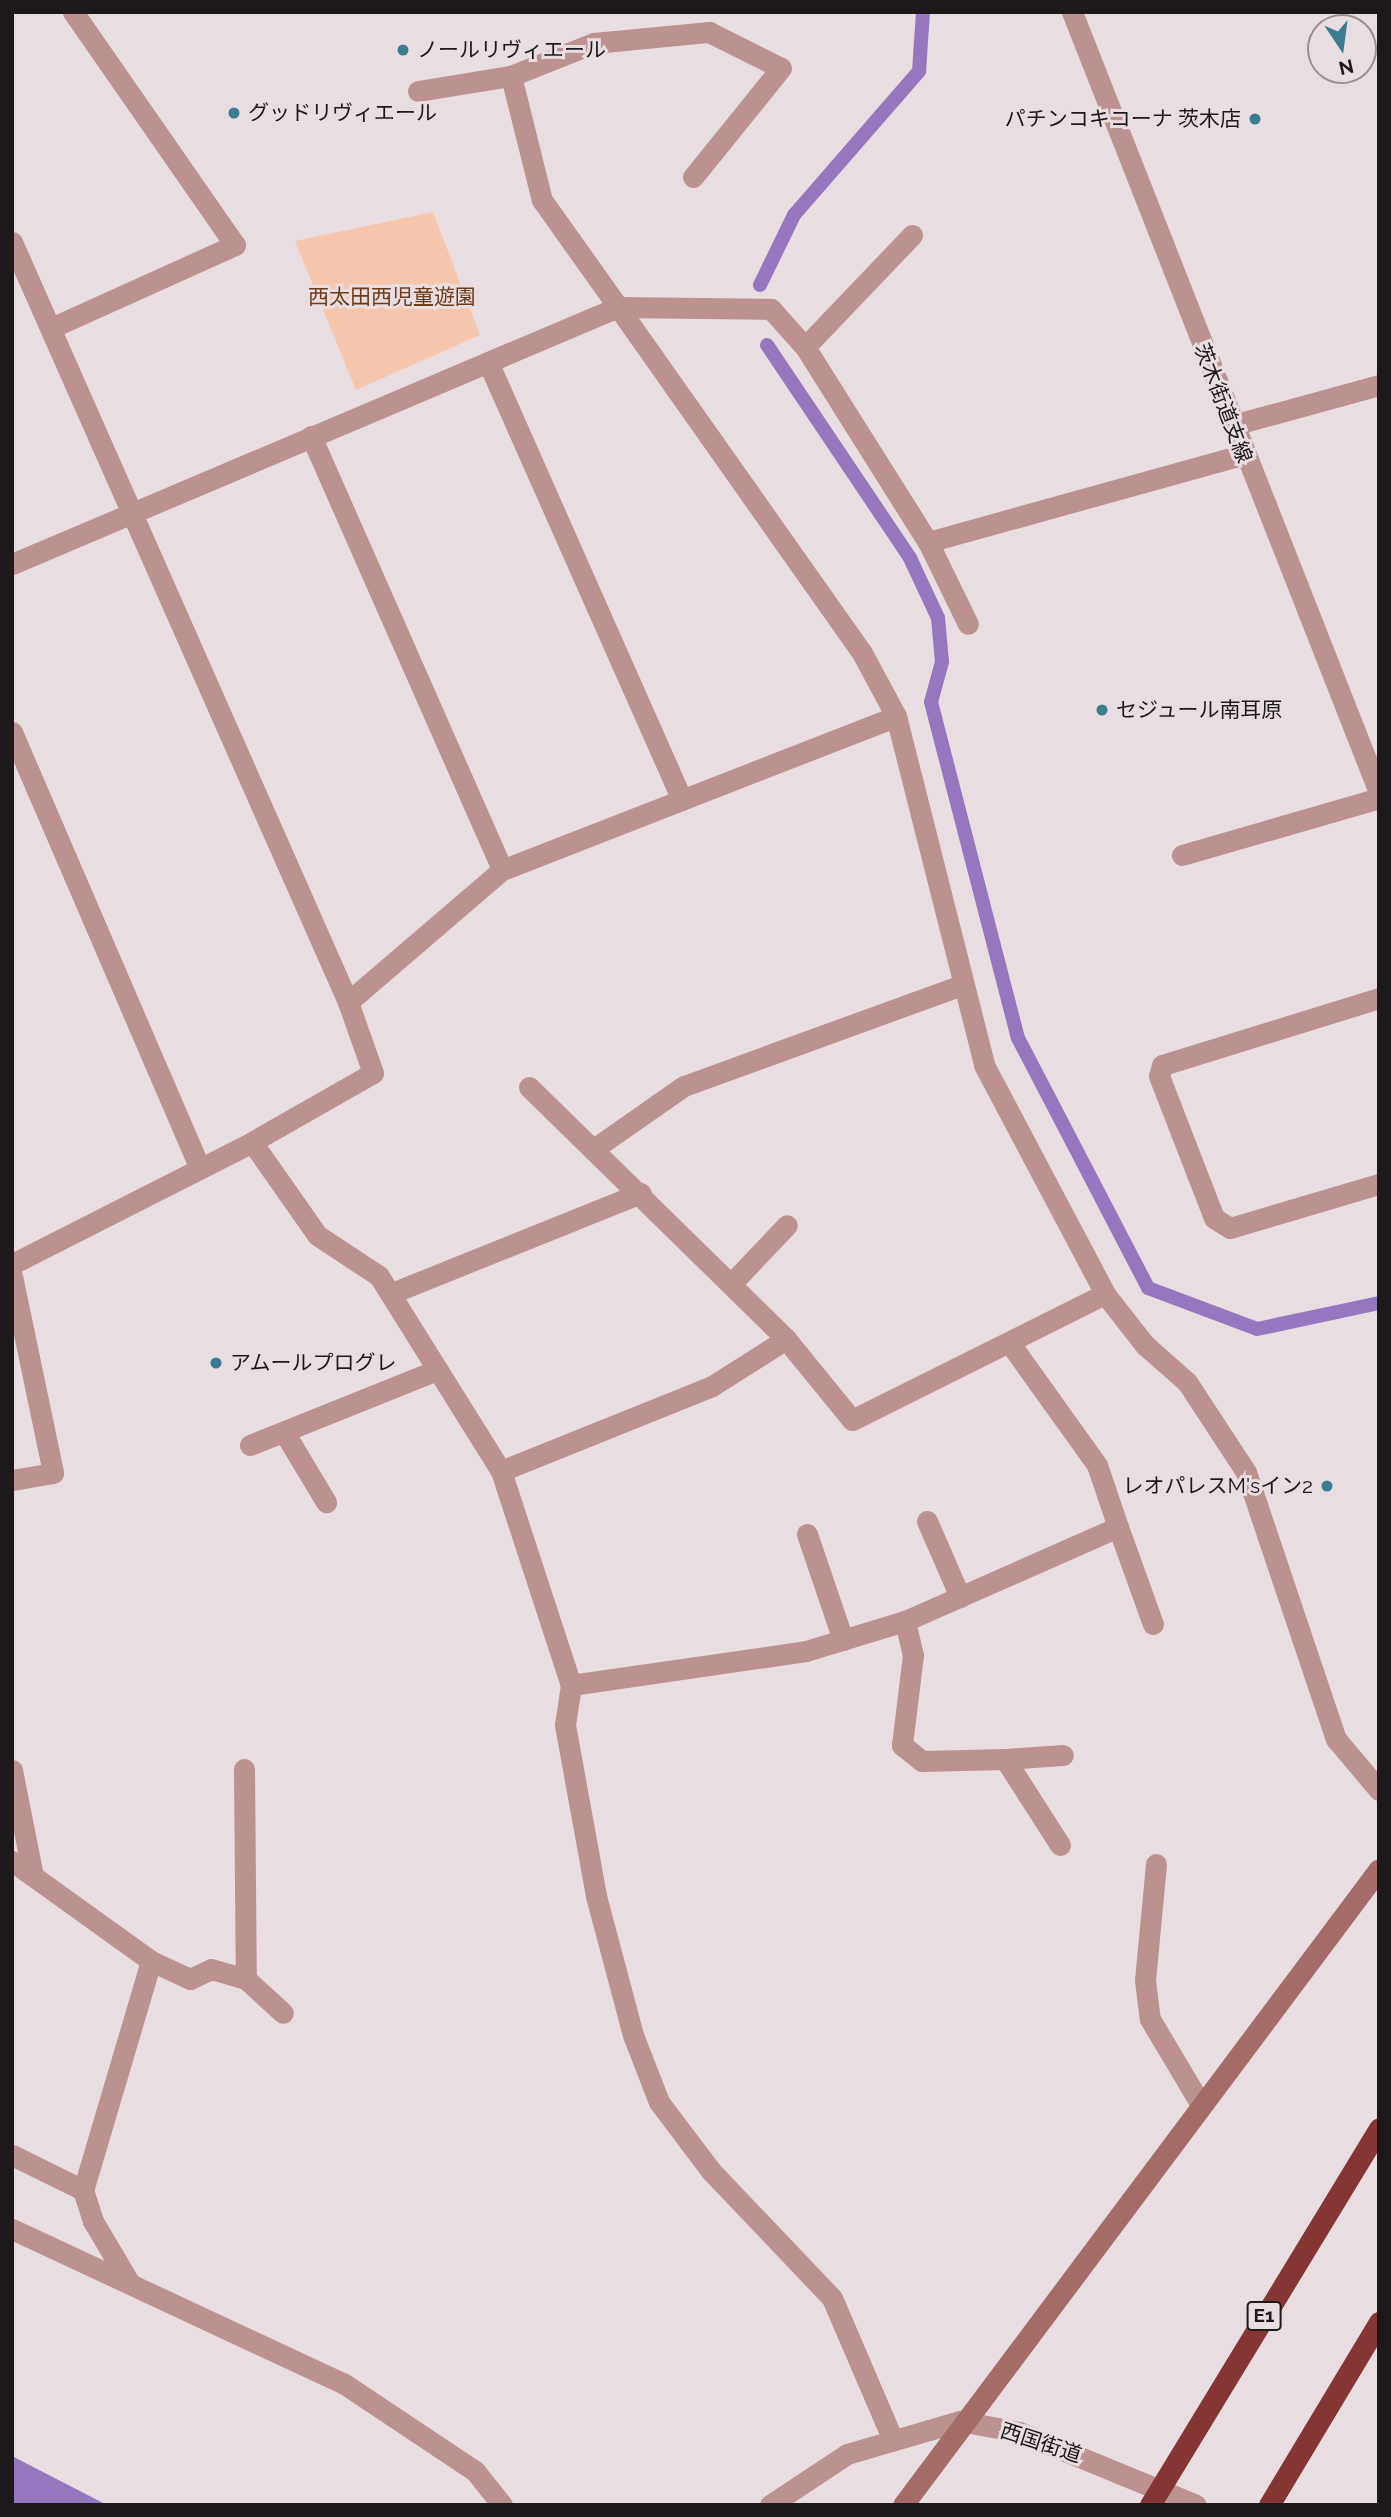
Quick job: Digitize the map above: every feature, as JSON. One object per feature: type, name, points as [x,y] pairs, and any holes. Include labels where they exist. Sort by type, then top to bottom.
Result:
[{"type":"highway","name":"E1","points":[[1150,2505],[1379,2128]]},
{"type":"highway","points":[[1269,2505],[1379,2322]]},
{"type":"street","points":[[51,328],[235,245],[73,12]]},
{"type":"street","name":"茨木街道支線","points":[[1072,12],[1233,425],[1242,455],[1379,792]]},
{"type":"street","points":[[418,90],[511,76],[594,43],[709,32],[781,68],[693,177]]},
{"type":"street","points":[[511,76],[541,201],[861,651],[896,716],[984,1065],[1105,1294],[1145,1345],[1187,1382],[1228,1440],[1260,1504],[1336,1739],[1379,1790]]},
{"type":"street","points":[[805,346],[912,235]]},
{"type":"street","points":[[12,242],[348,1002],[373,1073],[252,1142],[12,1264]]},
{"type":"street","points":[[12,564],[132,510],[618,307],[771,309],[805,346],[928,542],[968,624]]},
{"type":"street","points":[[488,362],[682,800]]},
{"type":"street","points":[[1233,425],[1379,385]]},
{"type":"street","points":[[311,436],[502,870]]},
{"type":"street","points":[[928,542],[1242,455]]},
{"type":"street","points":[[348,1002],[502,870],[896,716]]},
{"type":"street","points":[[12,732],[200,1168]]},
{"type":"street","points":[[1182,855],[1379,798]]},
{"type":"street","points":[[595,1149],[684,1086],[962,985]]},
{"type":"street","points":[[1379,998],[1162,1065],[1159,1076],[1214,1217],[1230,1228],[1379,1184]]},
{"type":"street","points":[[529,1087],[641,1193],[786,1339],[852,1420],[1105,1294]]},
{"type":"street","points":[[252,1142],[317,1235],[379,1276],[392,1293],[434,1371],[501,1471],[571,1685],[565,1725],[596,1896],[634,2035],[659,2102],[711,2171],[832,2298],[893,2440]]},
{"type":"street","points":[[392,1293],[641,1193]]},
{"type":"street","points":[[731,1284],[787,1225]]},
{"type":"street","points":[[12,1276],[53,1474],[12,1480]]},
{"type":"street","points":[[501,1471],[712,1386],[786,1339]]},
{"type":"street","points":[[1010,1342],[1097,1465],[1153,1624]]},
{"type":"street","points":[[250,1446],[434,1371]]},
{"type":"street","points":[[284,1432],[326,1502]]},
{"type":"street","points":[[927,1521],[960,1597]]},
{"type":"street","points":[[571,1685],[843,1640],[905,1621],[1118,1527]]},
{"type":"street","points":[[807,1534],[843,1640]]},
{"type":"street","points":[[905,1621],[913,1655],[902,1745],[922,1761],[1063,1755]]},
{"type":"street","points":[[1005,1759],[1060,1845]]},
{"type":"street","points":[[244,1769],[246,1979]]},
{"type":"street","points":[[12,1770],[32,1871]]},
{"type":"street","points":[[12,1861],[32,1871],[151,1961],[190,1979],[211,1969],[246,1979],[284,2012]]},
{"type":"street","points":[[1156,1864],[1145,1980],[1150,2019],[1201,2105]]},
{"type":"street","points":[[902,2505],[960,2421],[1379,1869]]},
{"type":"street","points":[[129,2282],[93,2221],[83,2190],[151,1961]]},
{"type":"street","points":[[12,2155],[83,2190]]},
{"type":"street","points":[[12,2229],[343,2383],[475,2471],[502,2505]]},
{"type":"street","name":"西国街道","points":[[771,2505],[847,2454],[960,2421],[1019,2432],[1196,2505]]},
{"type":"green space","name":"西太田西児童遊園","points":[[433,212],[480,335],[356,390],[295,241]]},
{"type":"shaded area","points":[[12,2456],[107,2505],[12,2505]]},
{"type":"waterway","points":[[760,285],[794,215],[919,71],[923,12]]},
{"type":"waterway","points":[[767,345],[910,558],[938,618],[942,662],[931,702],[1018,1038],[1148,1288],[1257,1329],[1379,1303]]},
{"type":"place","name":"ノールリヴィエール","points":[[403,50]]},
{"type":"place","name":"グッドリヴィエール","points":[[234,113]]},
{"type":"place","name":"パチンコキコーナ 茨木店","points":[[1255,119]]},
{"type":"place","name":"セジュール南耳原","points":[[1102,710]]},
{"type":"place","name":"アムールプログレ","points":[[216,1363]]},
{"type":"place","name":"レオパレスM'sイン2","points":[[1327,1486]]}]
